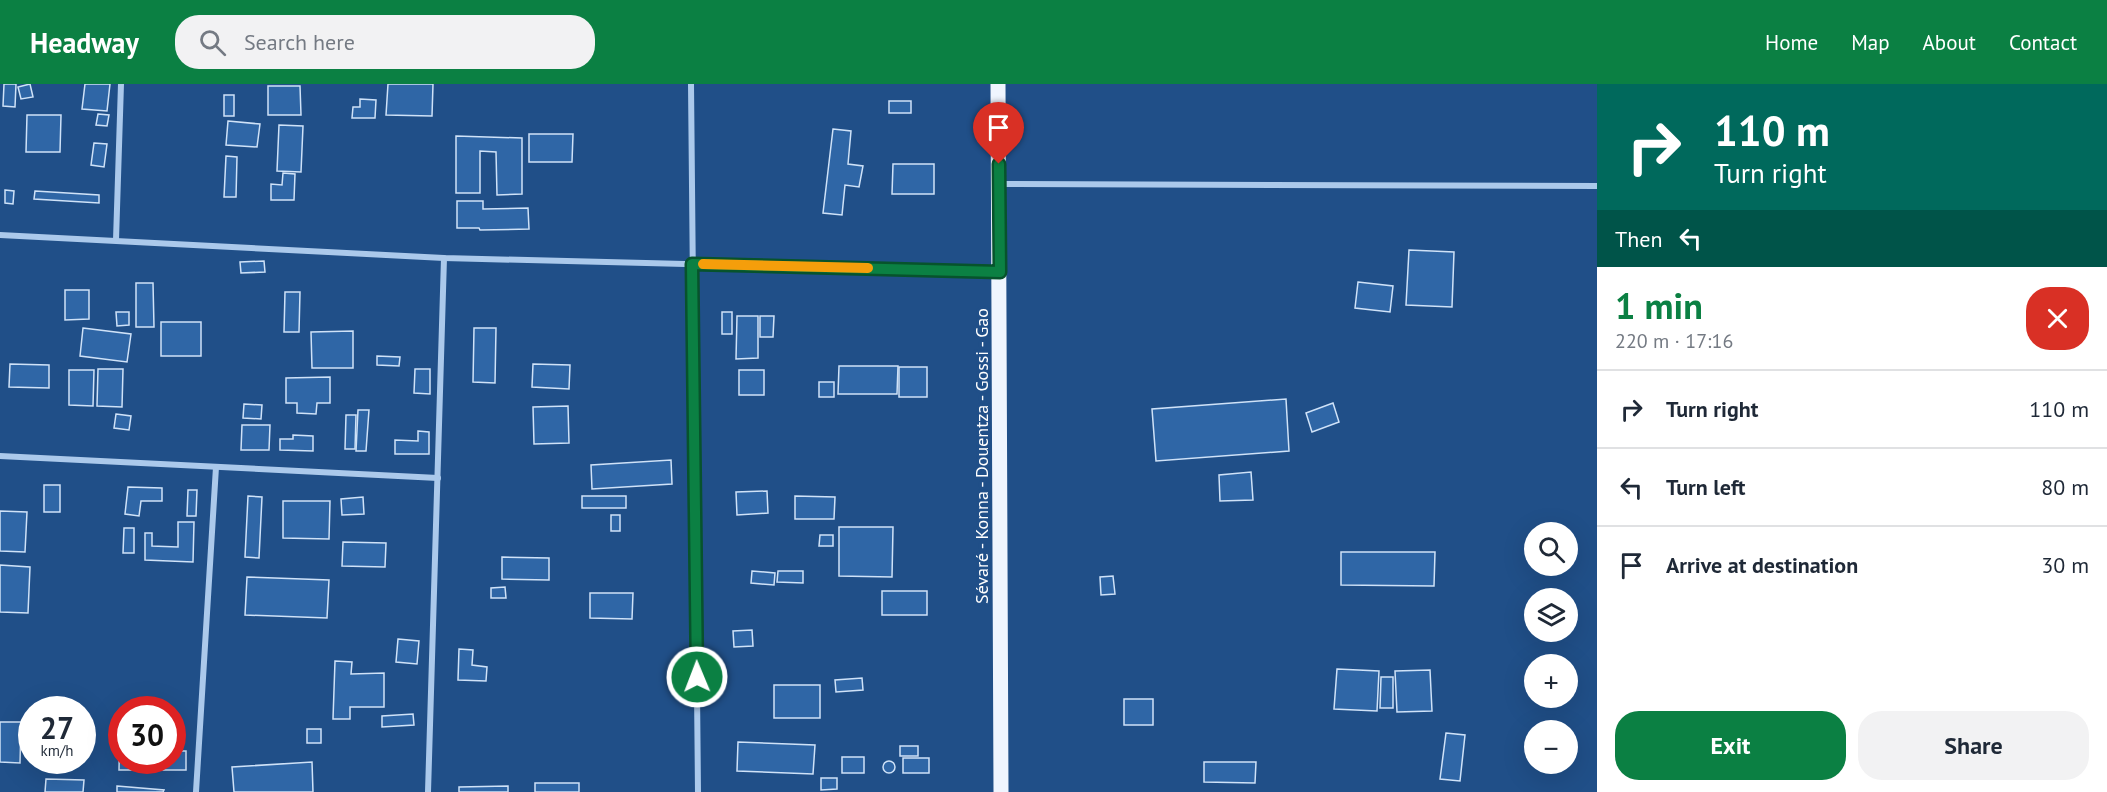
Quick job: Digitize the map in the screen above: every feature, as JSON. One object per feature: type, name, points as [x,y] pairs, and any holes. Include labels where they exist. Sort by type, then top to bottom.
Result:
[{"type":"main road","name":"Sévaré - Konna - Douentza - Gossi - Gao","points":[[998,84],[1001,792]]},
{"type":"street","points":[[116,240],[121,84]]},
{"type":"street","points":[[691,84],[698,792]]},
{"type":"street","points":[[999,184],[1597,186]]},
{"type":"street","points":[[0,235],[444,258],[1000,272]]},
{"type":"street","points":[[428,792],[444,258]]},
{"type":"street","points":[[0,456],[438,478]]},
{"type":"street","points":[[196,792],[216,467]]},
{"type":"building","points":[[4,84],[16,84],[15,107],[3,106]]},
{"type":"building","points":[[30,84],[33,97],[21,99],[18,87]]},
{"type":"building","points":[[85,84],[110,84],[107,111],[82,109]]},
{"type":"building","points":[[388,84],[433,84],[432,116],[386,115]]},
{"type":"building","points":[[268,86],[300,86],[301,115],[268,115]]},
{"type":"building","points":[[224,95],[234,95],[234,116],[224,116]]},
{"type":"building","points":[[360,99],[376,100],[375,118],[352,118],[353,107],[360,107]]},
{"type":"building","points":[[889,101],[911,101],[911,113],[889,113]]},
{"type":"building","points":[[98,114],[109,115],[107,126],[96,125]]},
{"type":"building","points":[[27,115],[61,115],[60,152],[26,152]]},
{"type":"building","points":[[228,121],[260,124],[257,147],[226,145]]},
{"type":"building","points":[[279,125],[303,126],[301,172],[277,171]]},
{"type":"building","points":[[833,129],[851,131],[848,164],[863,166],[859,187],[845,185],[842,215],[823,213]]},
{"type":"building","points":[[529,134],[573,134],[572,162],[529,162]]},
{"type":"building","points":[[456,136],[522,138],[522,194],[497,195],[496,152],[480,151],[480,193],[456,193]]},
{"type":"building","points":[[94,143],[107,144],[104,167],[91,165]]},
{"type":"building","points":[[226,156],[237,157],[236,197],[224,197]]},
{"type":"building","points":[[893,164],[934,164],[934,194],[892,194]]},
{"type":"building","points":[[283,173],[295,174],[294,200],[271,200],[271,184],[282,185]]},
{"type":"building","points":[[5,190],[14,191],[13,204],[5,203]]},
{"type":"building","points":[[35,191],[99,195],[99,203],[34,199]]},
{"type":"building","points":[[457,201],[483,201],[483,209],[528,208],[529,229],[457,228]]},
{"type":"building","points":[[1409,250],[1454,252],[1452,307],[1406,305]]},
{"type":"building","points":[[264,261],[265,272],[241,273],[240,262]]},
{"type":"building","points":[[1358,282],[1393,286],[1390,312],[1355,308]]},
{"type":"building","points":[[136,283],[153,283],[154,327],[136,327]]},
{"type":"building","points":[[65,290],[89,290],[89,319],[65,320]]},
{"type":"building","points":[[285,292],[300,292],[299,332],[284,332]]},
{"type":"building","points":[[116,312],[129,312],[129,325],[117,326]]},
{"type":"building","points":[[722,312],[732,312],[732,334],[722,334]]},
{"type":"building","points":[[737,316],[758,316],[758,358],[736,359]]},
{"type":"building","points":[[760,316],[774,316],[773,337],[760,337]]},
{"type":"building","points":[[161,322],[201,322],[201,356],[161,356]]},
{"type":"building","points":[[83,328],[131,334],[127,362],[80,356]]},
{"type":"building","points":[[474,328],[496,328],[495,383],[473,382]]},
{"type":"building","points":[[353,331],[353,368],[312,368],[311,332]]},
{"type":"building","points":[[377,356],[400,357],[399,366],[377,365]]},
{"type":"building","points":[[10,364],[49,365],[49,388],[9,387]]},
{"type":"building","points":[[533,364],[570,365],[569,389],[532,387]]},
{"type":"building","points":[[839,366],[898,366],[897,394],[838,394]]},
{"type":"building","points":[[899,367],[927,367],[927,397],[899,397]]},
{"type":"building","points":[[98,369],[123,369],[122,407],[97,406]]},
{"type":"building","points":[[415,369],[430,369],[430,394],[414,393]]},
{"type":"building","points":[[69,370],[94,370],[93,406],[69,405]]},
{"type":"building","points":[[739,370],[764,370],[764,395],[739,395]]},
{"type":"building","points":[[330,377],[330,403],[317,403],[316,414],[297,413],[297,403],[286,403],[286,378]]},
{"type":"building","points":[[819,382],[834,382],[834,397],[819,397]]},
{"type":"building","points":[[1286,399],[1289,451],[1156,461],[1152,409]]},
{"type":"building","points":[[1333,403],[1339,422],[1312,432],[1306,413]]},
{"type":"building","points":[[244,404],[262,405],[261,419],[243,418]]},
{"type":"building","points":[[568,406],[569,443],[534,444],[533,407]]},
{"type":"building","points":[[358,410],[369,410],[366,451],[356,451]]},
{"type":"building","points":[[116,414],[131,416],[129,430],[114,428]]},
{"type":"building","points":[[346,415],[356,415],[355,449],[345,449]]},
{"type":"building","points":[[242,425],[270,425],[269,450],[241,450]]},
{"type":"building","points":[[418,431],[429,432],[429,454],[395,454],[395,440],[418,441]]},
{"type":"building","points":[[293,435],[313,436],[313,451],[280,450],[280,439],[293,439]]},
{"type":"building","points":[[671,460],[672,484],[592,489],[591,465]]},
{"type":"building","points":[[1251,472],[1253,500],[1220,501],[1219,475]]},
{"type":"building","points":[[44,485],[60,485],[60,512],[44,512]]},
{"type":"building","points":[[128,487],[162,488],[162,501],[141,501],[139,516],[125,514]]},
{"type":"building","points":[[188,490],[197,490],[196,516],[187,516]]},
{"type":"building","points":[[767,491],[768,513],[737,515],[736,492]]},
{"type":"building","points":[[248,496],[262,497],[259,558],[245,557]]},
{"type":"building","points":[[582,496],[626,496],[626,508],[582,508]]},
{"type":"building","points":[[795,496],[835,497],[834,519],[795,519]]},
{"type":"building","points":[[363,497],[364,514],[342,515],[341,499]]},
{"type":"building","points":[[283,501],[330,501],[329,539],[283,538]]},
{"type":"building","points":[[0,511],[27,512],[25,552],[0,551]]},
{"type":"building","points":[[611,515],[620,515],[620,531],[611,531]]},
{"type":"building","points":[[178,522],[194,522],[193,562],[145,560],[145,533],[152,533],[152,546],[178,547]]},
{"type":"building","points":[[839,527],[893,527],[892,577],[839,576]]},
{"type":"building","points":[[124,528],[134,528],[134,553],[123,553]]},
{"type":"building","points":[[820,535],[833,535],[833,546],[819,546]]},
{"type":"building","points":[[343,542],[386,543],[385,567],[342,566]]},
{"type":"building","points":[[1341,552],[1435,552],[1434,586],[1341,585]]},
{"type":"building","points":[[502,557],[549,558],[549,580],[502,579]]},
{"type":"building","points":[[0,565],[30,567],[28,613],[0,612]]},
{"type":"building","points":[[752,571],[775,573],[774,585],[751,583]]},
{"type":"building","points":[[778,571],[803,571],[803,583],[777,582]]},
{"type":"building","points":[[1113,576],[1115,594],[1101,595],[1100,577]]},
{"type":"building","points":[[247,577],[329,580],[327,618],[245,615]]},
{"type":"building","points":[[505,587],[506,598],[491,598],[491,588]]},
{"type":"building","points":[[882,591],[927,591],[927,615],[882,615]]},
{"type":"building","points":[[590,593],[633,593],[632,619],[590,618]]},
{"type":"building","points":[[752,630],[753,646],[734,647],[733,631]]},
{"type":"building","points":[[398,639],[419,641],[417,664],[396,662]]},
{"type":"building","points":[[459,649],[473,650],[472,665],[487,667],[486,681],[458,680]]},
{"type":"building","points":[[335,661],[352,662],[351,674],[384,673],[384,707],[350,707],[350,719],[333,719]]},
{"type":"building","points":[[1337,669],[1379,671],[1377,711],[1334,709]]},
{"type":"building","points":[[1430,670],[1432,711],[1397,712],[1395,671]]},
{"type":"building","points":[[1381,677],[1393,677],[1393,708],[1380,708]]},
{"type":"building","points":[[862,678],[863,690],[836,692],[835,680]]},
{"type":"building","points":[[774,685],[820,685],[820,718],[774,718]]},
{"type":"building","points":[[1124,699],[1153,699],[1153,725],[1124,725]]},
{"type":"building","points":[[413,714],[414,725],[382,727],[382,716]]},
{"type":"building","points":[[0,722],[18,722],[18,763],[0,762]]},
{"type":"building","points":[[307,729],[321,729],[321,743],[307,743]]},
{"type":"building","points":[[1446,733],[1465,735],[1460,781],[1440,779]]},
{"type":"building","points":[[738,742],[815,745],[813,774],[737,771]]},
{"type":"building","points":[[900,746],[918,746],[918,756],[900,756]]},
{"type":"building","points":[[842,757],[864,757],[864,773],[842,773]]},
{"type":"building","points":[[903,758],[929,758],[929,773],[903,773]]},
{"type":"building","points":[[891,761],[895,767],[891,773],[887,773],[883,765]]},
{"type":"building","points":[[312,762],[313,792],[234,792],[232,767]]},
{"type":"building","points":[[1204,762],[1256,762],[1255,783],[1204,782]]},
{"type":"building","points":[[821,778],[837,778],[837,789],[821,790]]},
{"type":"building","points":[[46,779],[84,780],[83,792],[45,792]]},
{"type":"building","points":[[535,783],[579,783],[579,792],[535,792]]},
{"type":"building","points":[[117,786],[164,790],[163,792],[117,792]]},
{"type":"building","points":[[508,786],[508,792],[459,792],[459,787]]},
{"type":"slow traffic","points":[[703,264],[868,268]]},
{"type":"route","points":[[697,677],[692,264],[1000,272],[999,164]]}]
